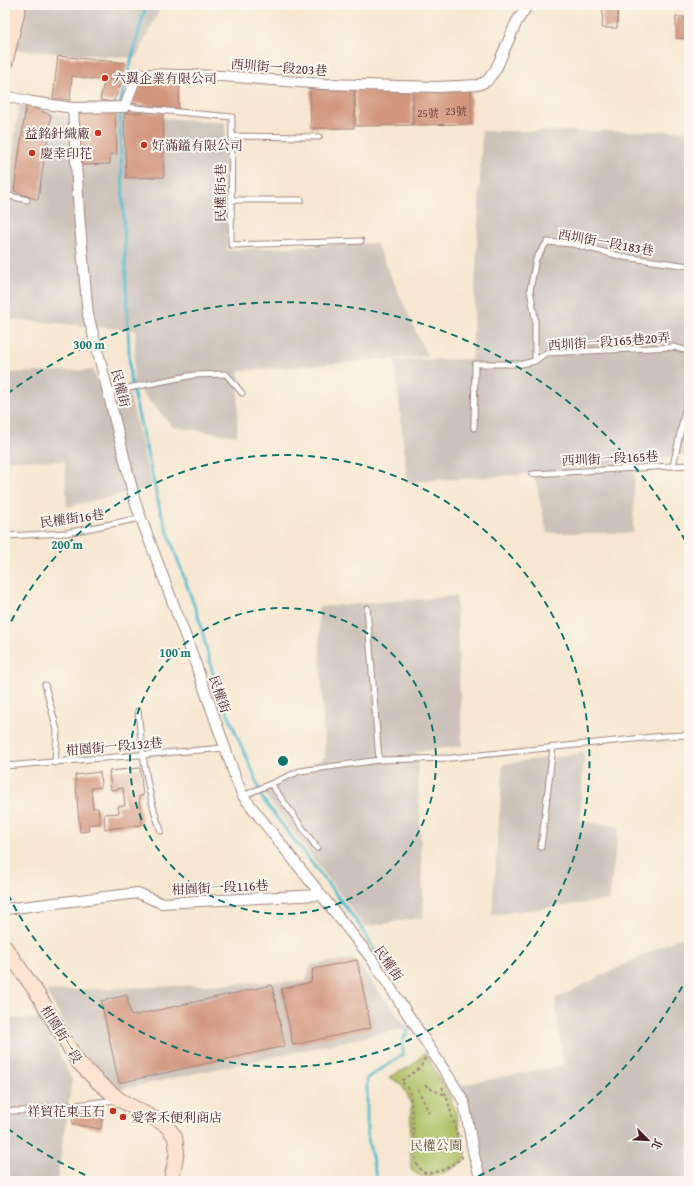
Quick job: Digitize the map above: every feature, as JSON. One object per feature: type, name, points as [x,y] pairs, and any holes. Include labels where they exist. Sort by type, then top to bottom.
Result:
[{"type":"street","points":[[5,64],[19,5]]},
{"type":"street","name":"西圳街一段203巷","points":[[126,107],[134,79],[143,74],[222,76],[324,84],[438,87],[478,85],[487,81],[496,69],[517,21],[528,5]]},
{"type":"street","points":[[5,96],[32,102],[73,108],[126,107]]},
{"type":"street","name":"民權街","points":[[73,108],[79,214],[88,316],[136,505],[190,648],[225,748],[244,796],[297,863],[320,895],[371,958],[464,1102],[474,1155],[481,1181]]},
{"type":"street","name":"柑園街一段116巷","points":[[5,909],[138,893],[162,903],[320,895]]},
{"type":"street","name":"柑園街一段","points":[[5,946],[39,996],[78,1062],[98,1082],[120,1100],[166,1126],[175,1137],[177,1152],[171,1181]]},
{"type":"lane","name":"民權街5巷","points":[[126,107],[232,118],[231,245],[361,241]]},
{"type":"lane","points":[[232,136],[319,137]]},
{"type":"lane","points":[[5,195],[27,200]]},
{"type":"lane","points":[[231,200],[301,200]]},
{"type":"lane","name":"西圳街一段183巷","points":[[535,361],[535,318],[530,290],[536,259],[547,242],[573,244],[624,258],[689,266]]},
{"type":"lane","name":"西圳街一段165巷20弄","points":[[474,428],[475,364],[522,364],[535,361],[546,353],[673,347],[689,351]]},
{"type":"lane","points":[[108,392],[194,375],[226,374],[242,393]]},
{"type":"lane","points":[[673,466],[689,392]]},
{"type":"lane","name":"西圳街一段165巷","points":[[532,474],[689,465]]},
{"type":"lane","name":"民權街16巷","points":[[5,536],[66,532],[141,518]]},
{"type":"lane","points":[[367,608],[379,760]]},
{"type":"lane","points":[[45,685],[57,730],[55,763]]},
{"type":"lane","points":[[138,711],[143,754],[156,818],[161,831]]},
{"type":"lane","points":[[244,796],[300,771],[379,760],[451,758],[663,736],[689,735]]},
{"type":"lane","points":[[541,847],[553,747]]},
{"type":"lane","name":"柑園街一段132巷","points":[[5,766],[225,748]]},
{"type":"lane","points":[[271,784],[317,848]]},
{"type":"lane","points":[[5,1111],[29,1111],[120,1100]]},
{"type":"path","points":[[426,1058],[420,1068],[401,1081],[409,1089],[411,1099],[416,1163],[422,1172],[428,1174],[434,1173],[462,1158],[448,1095],[440,1082]]},
{"type":"path","points":[[425,1085],[434,1092],[448,1095]]},
{"type":"path","points":[[418,1089],[429,1113]]},
{"type":"path","points":[[458,1137],[462,1136]]},
{"type":"shaded area","points":[[24,5],[162,5],[136,58],[13,50]]},
{"type":"shaded area","points":[[19,104],[81,120],[129,115],[225,123],[227,250],[376,243],[427,356],[239,371],[237,436],[173,427],[133,383],[136,330],[5,319],[5,226]]},
{"type":"shaded area","points":[[482,131],[689,131],[689,454],[635,462],[633,533],[547,533],[534,474],[407,482],[395,360],[472,359]]},
{"type":"shaded area","points":[[93,370],[103,398],[129,393],[152,487],[67,507],[65,461],[6,460],[5,464],[5,373]]},
{"type":"shaded area","points":[[456,596],[462,746],[417,751],[424,917],[365,927],[263,792],[325,757],[318,607]]},
{"type":"shaded area","points":[[584,753],[580,821],[619,827],[609,900],[492,915],[503,764]]},
{"type":"shaded area","points":[[689,938],[689,1181],[486,1181],[461,1085],[563,1065],[555,999],[676,939]]},
{"type":"shaded area","points":[[354,958],[407,1028],[118,1090],[82,1055],[46,991],[306,981],[311,965]]},
{"type":"shaded area","points":[[5,1018],[43,1019],[72,1080],[57,1181],[5,1181]]},
{"type":"green space","name":"民權公園","points":[[425,1053],[449,1095],[455,1109],[466,1159],[446,1172],[432,1177],[418,1175],[411,1170],[411,1105],[401,1084],[389,1077],[411,1066]]},
{"type":"building","points":[[603,5],[618,5],[617,28],[602,28]]},
{"type":"building","points":[[676,17],[685,17],[685,19],[689,20],[689,39],[676,38]]},
{"type":"building","name":"六翼企業有限公司","points":[[58,56],[126,63],[120,87],[113,102],[100,100],[104,81],[72,76],[70,100],[53,98]]},
{"type":"building","points":[[146,76],[180,80],[178,109],[131,103],[140,79]]},
{"type":"building","points":[[471,88],[471,124],[413,125],[413,89]]},
{"type":"building","points":[[412,89],[412,125],[356,126],[355,90]]},
{"type":"building","points":[[310,90],[354,90],[354,128],[311,128]]},
{"type":"building","name":"慶幸印花","points":[[26,105],[51,115],[38,200],[14,191]]},
{"type":"building","name":"益銘針織廠","points":[[115,111],[117,154],[110,154],[110,164],[80,165],[78,112]]},
{"type":"building","name":"好滿鎰有限公司","points":[[124,113],[163,113],[164,177],[126,178]]},
{"type":"building","points":[[140,768],[143,796],[139,796],[142,825],[105,829],[104,814],[119,813],[118,806],[125,806],[123,788],[111,790],[109,771]]},
{"type":"building","points":[[100,772],[101,787],[91,788],[93,808],[98,808],[100,823],[88,825],[89,831],[80,832],[75,775]]},
{"type":"building","points":[[357,960],[371,1028],[293,1045],[281,989],[311,982],[313,969]]},
{"type":"building","points":[[272,985],[285,1046],[119,1083],[101,1001],[127,995],[131,1016]]},
{"type":"building","points":[[75,1109],[103,1114],[101,1129],[72,1124]]},
{"type":"waterway","points":[[146,5],[121,99],[120,125],[130,377],[160,510],[199,619],[214,678],[253,772],[262,798],[358,923],[377,954]]},
{"type":"waterway","points":[[377,1181],[367,1134],[367,1078],[403,1055],[403,1040],[408,1030]]},
{"type":"place","name":"六翼企業有限公司","points":[[105,78]]},
{"type":"place","name":"益銘針織廠","points":[[98,133]]},
{"type":"place","name":"好滿鎰有限公司","points":[[144,145]]},
{"type":"place","name":"慶幸印花","points":[[32,153]]},
{"type":"place","name":"祥貿花東玉石","points":[[113,1111]]},
{"type":"place","name":"愛客禾便利商店","points":[[123,1117]]}]
